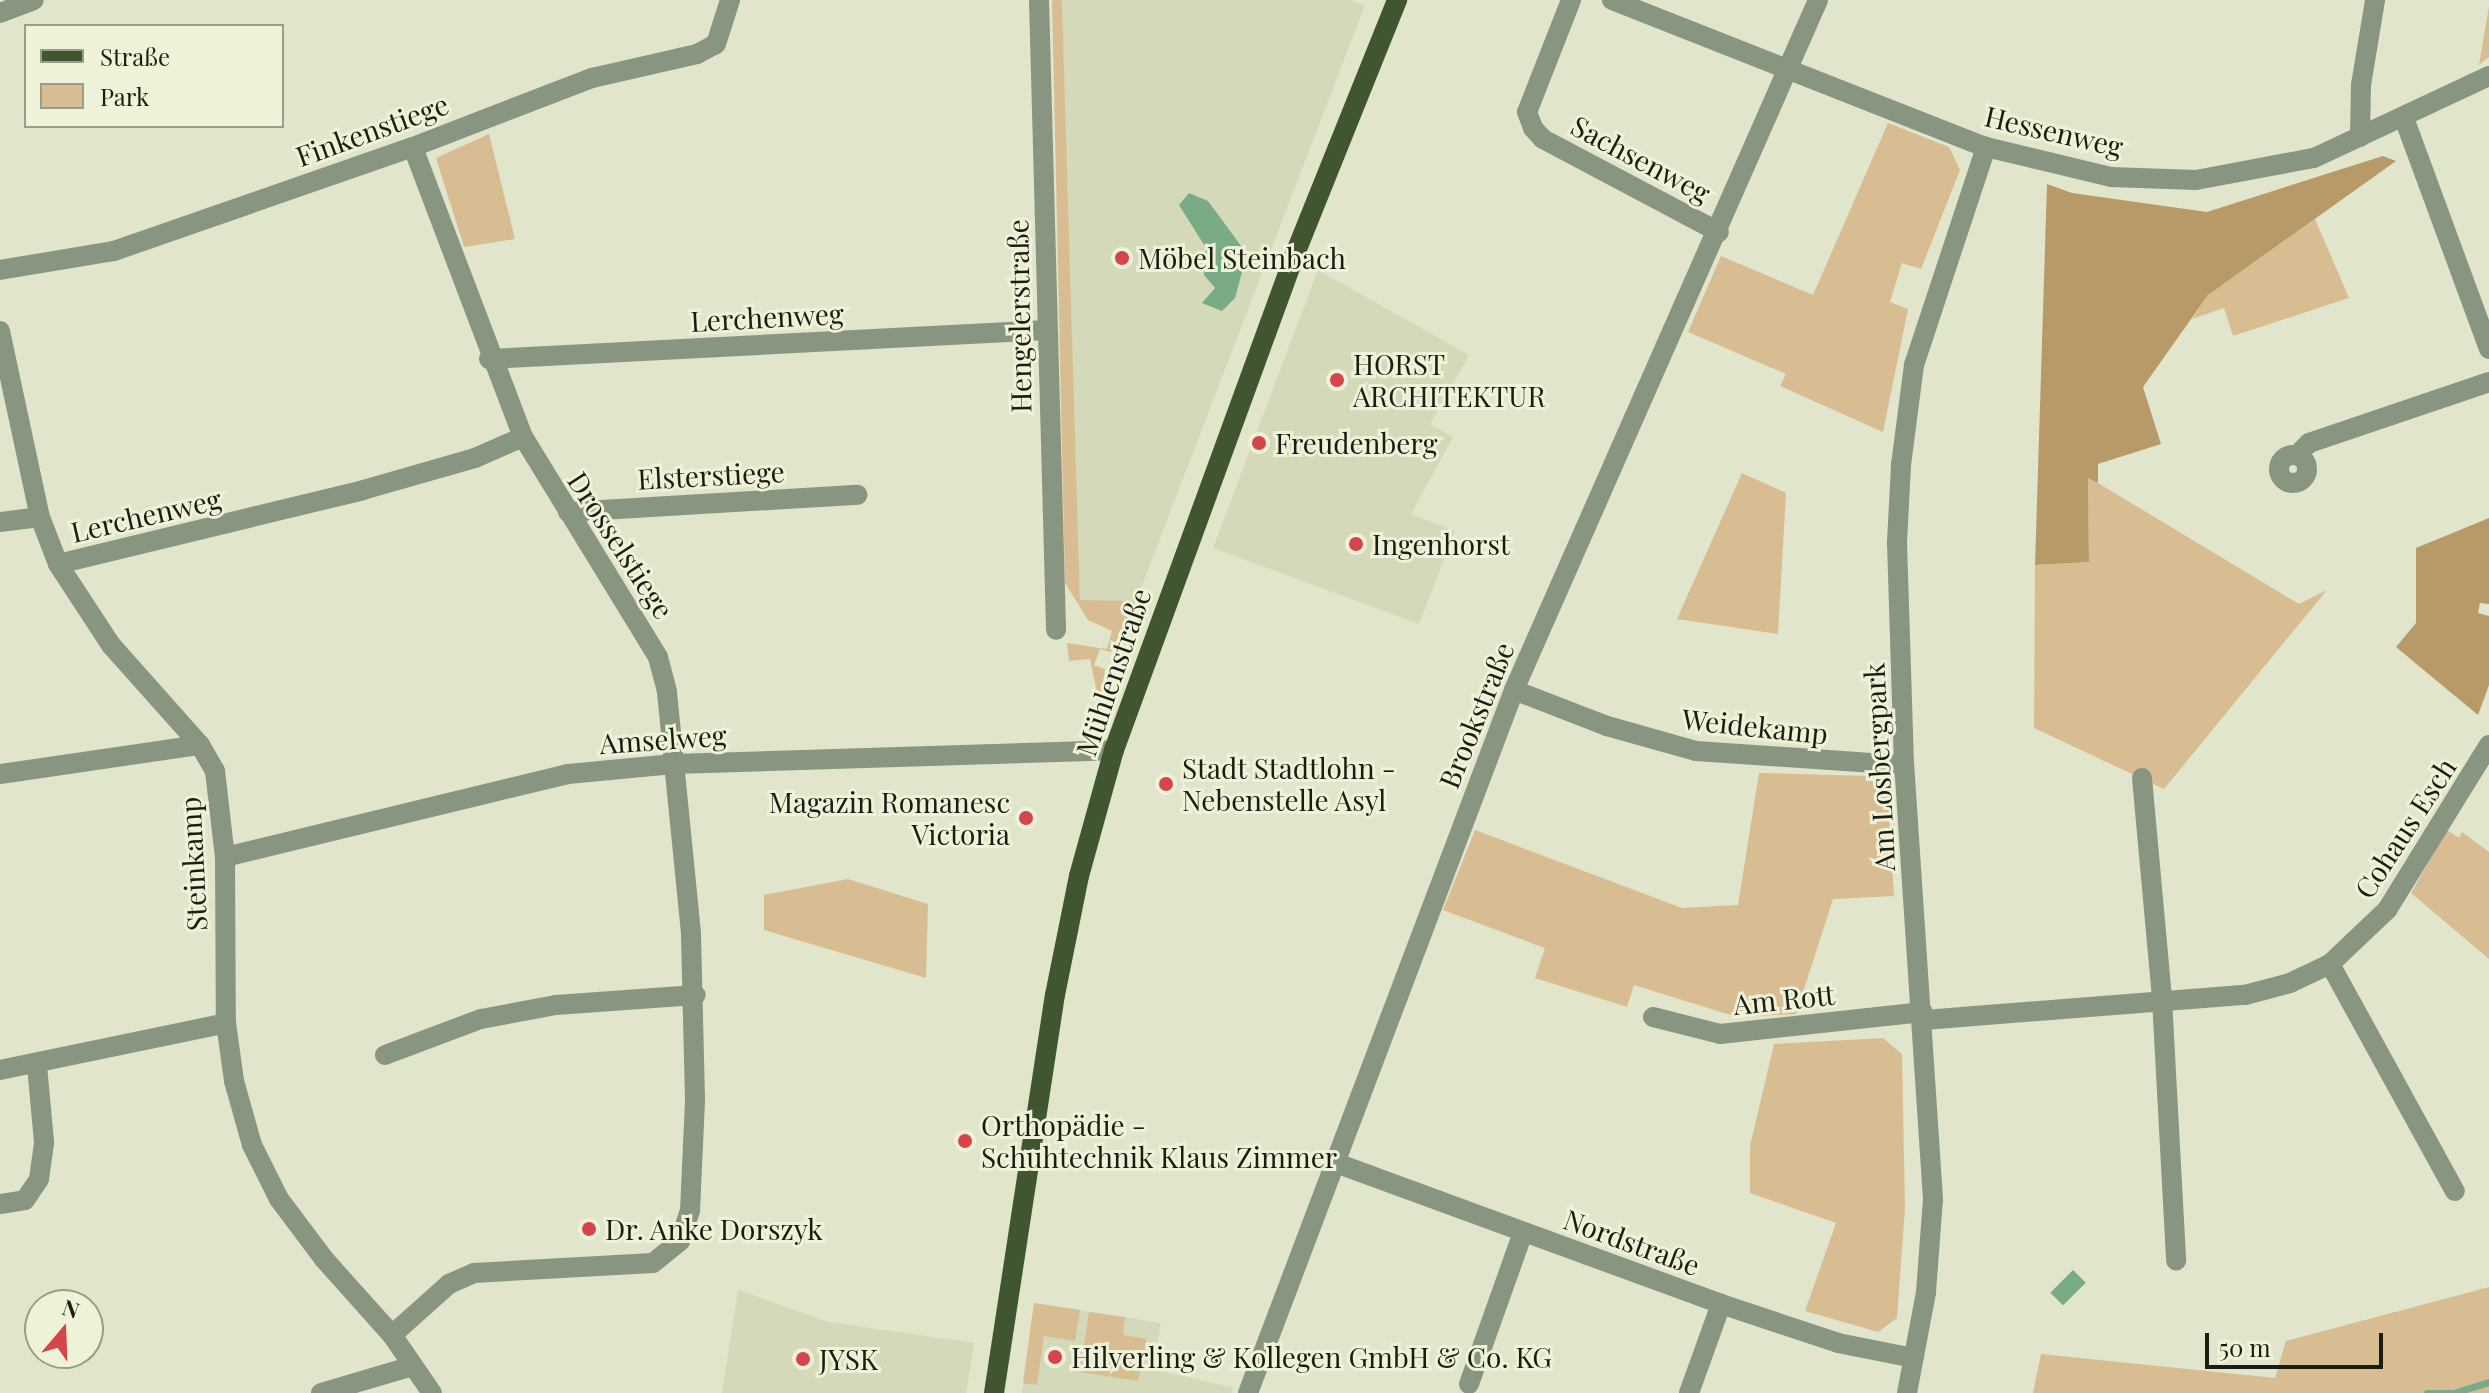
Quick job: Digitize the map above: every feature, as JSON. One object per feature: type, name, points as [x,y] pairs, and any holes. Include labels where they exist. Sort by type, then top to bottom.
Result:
[{"type":"main road","name":"Mühlenstraße","points":[[994,1393],[1055,995],[1079,876],[1114,750],[1285,282],[1397,0]]},
{"type":"street","points":[[0,13],[34,0]]},
{"type":"street","name":"Finkenstiege","points":[[0,270],[114,251],[413,147],[592,78],[697,54],[716,44],[730,0]]},
{"type":"street","name":"Hengelerstraße","points":[[1039,0],[1056,630]]},
{"type":"street","name":"Sachsenweg","points":[[1571,0],[1527,112],[1533,128],[1543,139],[1719,232]]},
{"type":"street","name":"Hessenweg","points":[[1612,0],[1986,147],[2111,177],[2185,180],[2314,158],[2489,76]]},
{"type":"street","name":"Brookstraße","points":[[1248,1393],[1514,690],[1719,232],[1818,0]]},
{"type":"street","points":[[2360,137],[2361,85],[2375,0]]},
{"type":"street","points":[[2404,118],[2489,349]]},
{"type":"street","name":"Drosselstiege","points":[[392,1335],[449,1284],[474,1273],[653,1263],[680,1241],[690,1211],[694,1170],[696,995],[674,764],[658,657],[523,437],[489,359],[413,147]]},
{"type":"street","name":"Am Losbergpark","points":[[1907,1393],[1933,1199],[1924,1016],[1904,765],[1897,542],[1904,423],[1932,301],[1986,147]]},
{"type":"street","name":"Lerchenweg","points":[[489,359],[1047,330]]},
{"type":"street","name":"Steinkamp","points":[[0,331],[40,517],[58,564],[111,645],[200,745],[215,771],[225,857],[226,1023],[234,1081],[252,1145],[279,1199],[324,1259],[392,1335],[432,1393]]},
{"type":"street","points":[[2297,455],[2309,443],[2489,382]]},
{"type":"street","name":"Lerchenweg","points":[[58,564],[363,490],[475,458],[523,437]]},
{"type":"street","name":"Elsterstiege","points":[[568,512],[858,495]]},
{"type":"street","points":[[0,522],[40,517]]},
{"type":"street","name":"Weidekamp","points":[[1514,690],[1607,726],[1696,751],[1904,765]]},
{"type":"street","points":[[0,774],[200,745]]},
{"type":"street","name":"Cohaus Esch","points":[[1924,1016],[2245,995],[2290,983],[2330,964],[2368,931],[2412,877],[2488,749]]},
{"type":"street","name":"Amselweg","points":[[225,857],[568,774],[674,764],[1114,750]]},
{"type":"street","points":[[2142,778],[2162,999],[2176,1261]]},
{"type":"street","points":[[2330,964],[2455,1191]]},
{"type":"street","points":[[385,1055],[481,1019],[556,1005],[696,995]]},
{"type":"street","name":"Am Rott","points":[[1653,1017],[1720,1034],[1924,1016]]},
{"type":"street","points":[[0,1070],[37,1065],[226,1023]]},
{"type":"street","points":[[0,1204],[25,1200],[39,1179],[44,1142],[37,1065]]},
{"type":"street","name":"Nordstraße","points":[[1336,1163],[1721,1304],[1838,1343],[1914,1358]]},
{"type":"street","name":"Nordstraße","points":[[1469,1384],[1523,1232]]},
{"type":"street","name":"Nordstraße","points":[[1689,1393],[1721,1304]]},
{"type":"street","points":[[321,1393],[413,1366]]},
{"type":"shaded area","points":[[1062,0],[1350,0],[1365,5],[1136,601],[1080,601]]},
{"type":"shaded area","points":[[2383,156],[2396,161],[2208,295],[2143,387],[2161,444],[2098,464],[2098,483],[2088,478],[2089,562],[2035,565],[2047,184],[2072,193],[2207,212]]},
{"type":"shaded area","points":[[1189,193],[1208,201],[1247,254],[1235,298],[1222,311],[1202,303],[1215,288],[1204,275],[1206,248],[1179,205]]},
{"type":"shaded area","points":[[1318,270],[1469,355],[1430,424],[1453,437],[1411,514],[1455,531],[1419,624],[1213,548]]},
{"type":"shaded area","points":[[2489,518],[2489,604],[2480,603],[2478,613],[2489,616],[2489,685],[2478,715],[2396,647],[2416,623],[2416,548]]},
{"type":"shaded area","points":[[2073,1270],[2086,1283],[2063,1305],[2050,1293]]},
{"type":"shaded area","points":[[738,1290],[828,1322],[974,1343],[966,1393],[722,1393]]},
{"type":"shaded area","points":[[1034,1303],[1161,1323],[1152,1369],[1234,1388],[1231,1393],[1022,1393]]},
{"type":"green space","points":[[1052,0],[1062,0],[1080,600],[1136,601],[1111,652],[1100,649],[1094,665],[1105,669],[1100,707],[1090,659],[1069,661],[1067,643],[1107,649],[1112,631],[1088,620],[1065,583]]},
{"type":"green space","points":[[2489,6],[2489,57],[2479,65]]},
{"type":"green space","points":[[1888,123],[1949,147],[1960,170],[1921,269],[1902,263],[1890,302],[1908,309],[1883,432],[1780,386],[1786,374],[1688,332],[1721,256],[1813,295]]},
{"type":"green space","points":[[489,134],[515,239],[464,247],[436,158]]},
{"type":"green space","points":[[2315,219],[2349,298],[2233,336],[2224,308],[2192,319],[2208,295]]},
{"type":"green space","points":[[1742,473],[1786,493],[1778,634],[1677,619]]},
{"type":"green space","points":[[2088,477],[2299,604],[2327,590],[2164,789],[2034,728],[2035,565],[2089,562]]},
{"type":"green space","points":[[1759,773],[1870,776],[1888,793],[1894,896],[1833,899],[1796,1014],[1737,1017],[1634,985],[1627,1007],[1535,978],[1545,948],[1443,910],[1475,830],[1682,908],[1738,905]]},
{"type":"green space","points":[[2447,830],[2459,838],[2462,832],[2489,852],[2489,959],[2411,893]]},
{"type":"green space","points":[[848,879],[928,904],[926,978],[764,930],[764,895]]},
{"type":"green space","points":[[1883,1038],[1902,1054],[1905,1208],[1897,1318],[1878,1332],[1805,1311],[1836,1223],[1750,1193],[1750,1146],[1774,1044]]},
{"type":"green space","points":[[2489,1287],[2489,1393],[2033,1393],[2041,1354],[2275,1378],[2286,1341]]},
{"type":"green space","points":[[1034,1303],[1080,1310],[1075,1341],[1044,1336],[1037,1385],[1023,1383]]},
{"type":"green space","points":[[1089,1312],[1125,1317],[1123,1335],[1147,1339],[1138,1381],[1080,1372]]},
{"type":"waterway","points":[[2427,1393],[2453,1393],[2489,1382]]},
{"type":"place","name":"Möbel Steinbach","points":[[1122,258]]},
{"type":"place","name":"HORST ARCHITEKTUR","points":[[1337,380]]},
{"type":"place","name":"Freudenberg","points":[[1259,443]]},
{"type":"place","name":"Ingenhorst","points":[[1356,544]]},
{"type":"place","name":"Stadt Stadtlohn - Nebenstelle Asyl","points":[[1166,784]]},
{"type":"place","name":"Magazin Romanesc Victoria","points":[[1026,818]]},
{"type":"place","name":"Orthopädie - Schuhtechnik Klaus Zimmer","points":[[965,1141]]},
{"type":"place","name":"Dr. Anke Dorszyk","points":[[589,1229]]},
{"type":"place","name":"Hilverling & Kollegen GmbH & Co. KG","points":[[1055,1357]]},
{"type":"place","name":"JYSK","points":[[803,1359]]}]
